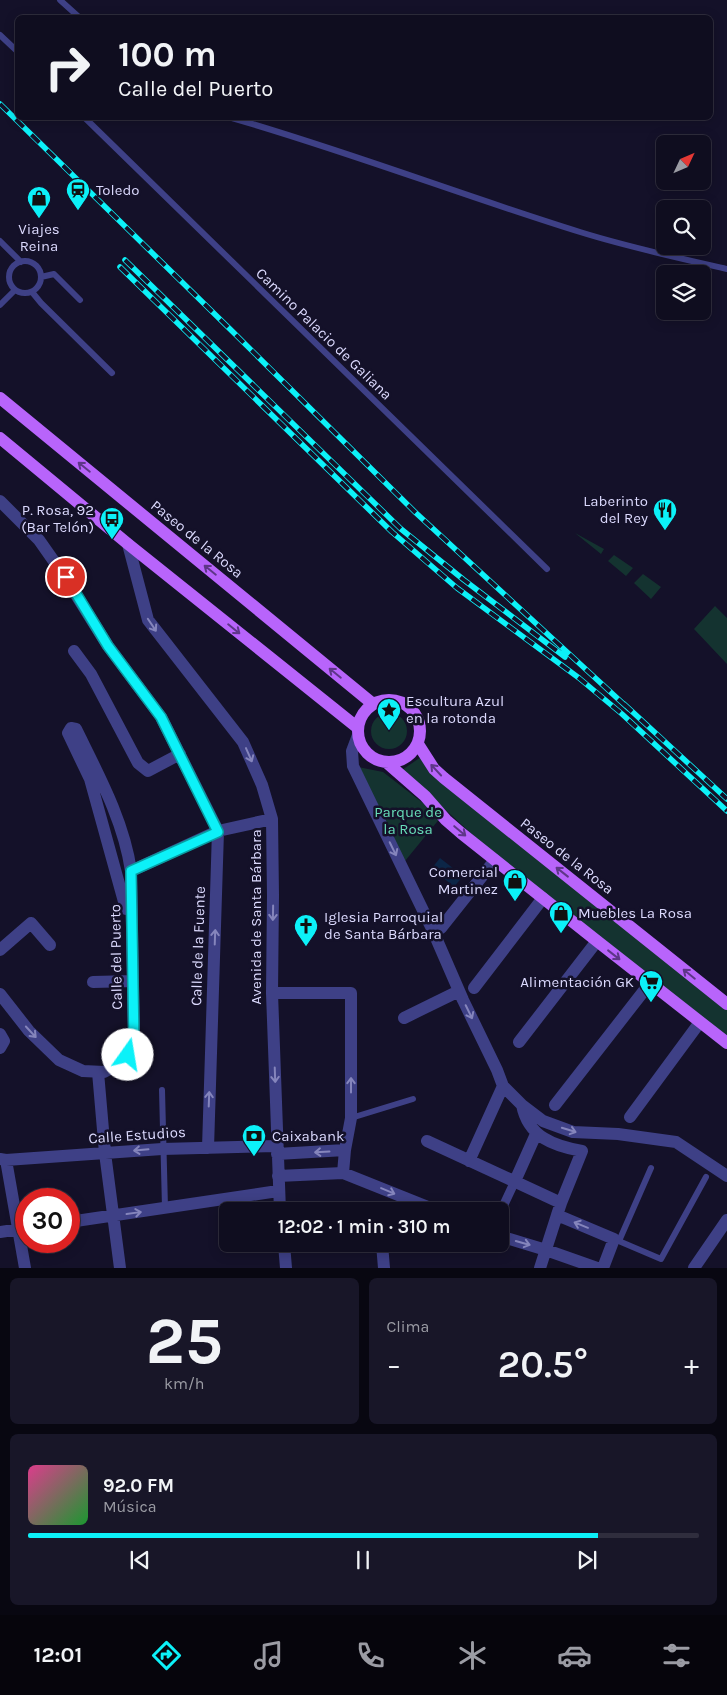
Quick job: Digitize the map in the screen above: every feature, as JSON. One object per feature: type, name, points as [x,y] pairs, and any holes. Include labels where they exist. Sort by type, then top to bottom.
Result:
[{"type":"main road","name":"Paseo de la Rosa","points":[[0,398],[373,704]]},
{"type":"main road","points":[[0,438],[358,732]]},
{"type":"main road","points":[[384,700],[395,700],[406,704],[414,712],[419,722],[420,733],[418,744],[408,756],[401,760],[386,762],[378,760],[364,750],[360,743],[358,732],[363,714],[373,704],[384,700]]},
{"type":"main road","name":"Paseo de la Rosa","points":[[418,744],[434,769],[444,778],[727,1004]]},
{"type":"main road","points":[[386,762],[425,796],[446,820],[727,1043]]},
{"type":"street","name":"Calle de la Fuente","points":[[0,501],[39,540],[66,577],[108,646],[161,717],[218,832],[208,1148]]},
{"type":"street","name":"Avenida de Santa Bárbara","points":[[128,544],[148,620],[243,742],[262,785],[272,819],[274,896],[272,994],[279,1202]]},
{"type":"street","points":[[74,651],[91,674],[138,764],[148,771],[180,754]]},
{"type":"street","name":"Calle del Puerto","points":[[98,1072],[104,1072],[119,1064],[128,1055],[134,1042],[131,871],[128,850],[108,796],[76,729],[71,728],[68,733],[90,779],[127,912],[132,952]]},
{"type":"street","points":[[358,732],[352,751],[353,766],[433,931],[503,1086],[522,1105],[543,1121],[573,1132],[618,1134],[676,1142],[727,1176]]},
{"type":"street","points":[[131,871],[218,832],[272,819]]},
{"type":"street","points":[[442,928],[495,860]]},
{"type":"street","points":[[474,988],[542,898]]},
{"type":"street","points":[[0,950],[31,924],[50,945]]},
{"type":"street","points":[[519,1042],[597,941]]},
{"type":"street","points":[[94,982],[132,981]]},
{"type":"street","points":[[555,1105],[650,983]]},
{"type":"street","points":[[404,1018],[460,991]]},
{"type":"street","points":[[272,994],[351,993],[352,1118],[344,1150],[343,1172]]},
{"type":"street","points":[[0,994],[29,1031],[58,1060],[83,1071],[98,1072],[105,1153],[120,1268]]},
{"type":"street","points":[[630,1117],[700,1022]]},
{"type":"street","points":[[0,1034],[4,1041],[0,1048]]},
{"type":"street","points":[[469,1161],[503,1086]]},
{"type":"street","points":[[522,1105],[524,1115],[536,1134],[561,1147],[582,1151],[561,1202],[540,1268]]},
{"type":"street","points":[[505,1202],[536,1134]]},
{"type":"street","points":[[427,1141],[561,1202]]},
{"type":"street","name":"Calle Estudios","points":[[3,1160],[162,1149],[344,1150]]},
{"type":"street","points":[[3,1160],[15,1201]]},
{"type":"street","points":[[278,1176],[343,1172],[416,1202]]},
{"type":"street","points":[[80,1221],[278,1191]]},
{"type":"street","points":[[557,1215],[617,1240],[603,1268]]},
{"type":"street","points":[[694,1268],[725,1228]]},
{"type":"street","points":[[0,1232],[15,1229]]},
{"type":"street","points":[[509,1239],[597,1268]]},
{"type":"street","points":[[285,1252],[286,1268]]},
{"type":"street","points":[[383,1252],[384,1268]]},
{"type":"street","points":[[24,1253],[25,1268]]},
{"type":"lane","points":[[60,0],[77,15]]},
{"type":"lane","points":[[0,35],[15,49]]},
{"type":"lane","name":"Camino Palacio de Galiana","points":[[87,120],[547,568]]},
{"type":"lane","points":[[239,120],[296,136],[581,233],[659,254],[727,269]]},
{"type":"lane","points":[[0,241],[21,262]]},
{"type":"lane","points":[[21,262],[32,263],[38,269],[41,277],[39,286],[32,292],[23,293],[15,290],[10,284],[9,278],[10,270],[14,265],[21,262]]},
{"type":"lane","points":[[41,277],[54,274],[80,300]]},
{"type":"lane","points":[[0,305],[15,290]]},
{"type":"lane","points":[[32,292],[112,373]]},
{"type":"lane","points":[[162,1090],[165,1208]]},
{"type":"lane","points":[[352,1118],[413,1099]]},
{"type":"lane","points":[[651,1168],[617,1240],[661,1259],[706,1178]]},
{"type":"green space","points":[[575,533],[604,549],[601,554]]},
{"type":"green space","points":[[614,555],[633,568],[626,576],[608,561]]},
{"type":"green space","points":[[643,574],[661,587],[651,599],[634,583]]},
{"type":"green space","points":[[715,606],[727,618],[727,664],[694,629]]},
{"type":"green space","points":[[389,713],[402,718],[407,731],[402,744],[389,749],[376,744],[371,731],[376,718]]},
{"type":"green space","points":[[421,757],[727,1008],[727,1036],[497,857],[402,770]]},
{"type":"green space","name":"Parque de la Rosa","points":[[353,766],[383,772],[441,817],[405,861]]},
{"type":"water","points":[[440,858],[463,876],[454,887],[432,868]]},
{"type":"railway","points":[[0,104],[15,119]]},
{"type":"railway","points":[[16,120],[416,513],[629,709]]},
{"type":"railway","points":[[125,260],[401,529],[565,657]]},
{"type":"railway","points":[[120,267],[392,532],[457,588],[579,678],[622,714],[727,811]]},
{"type":"railway","points":[[624,704],[727,799]]},
{"type":"place","name":"Toledo","points":[[78,211]]},
{"type":"place","name":"Viajes Reina","points":[[39,219]]},
{"type":"place","name":"Laberinto del Rey","points":[[665,531]]},
{"type":"place","name":"P. Rosa, 92 (Bar Telón)","points":[[112,540]]},
{"type":"place","name":"Escultura Azul en la rotonda","points":[[389,731]]},
{"type":"place","name":"Comercial Martinez","points":[[515,902]]},
{"type":"place","name":"Muebles La Rosa","points":[[561,934]]},
{"type":"place","name":"Iglesia Parroquial de Santa Bárbara","points":[[306,947]]},
{"type":"place","name":"Alimentación GK","points":[[651,1003]]},
{"type":"place","name":"Caixabank","points":[[254,1157]]},
{"type":"route","points":[[66,577],[108,646],[161,717],[218,832],[131,871],[134,1042],[128,1055]]}]
